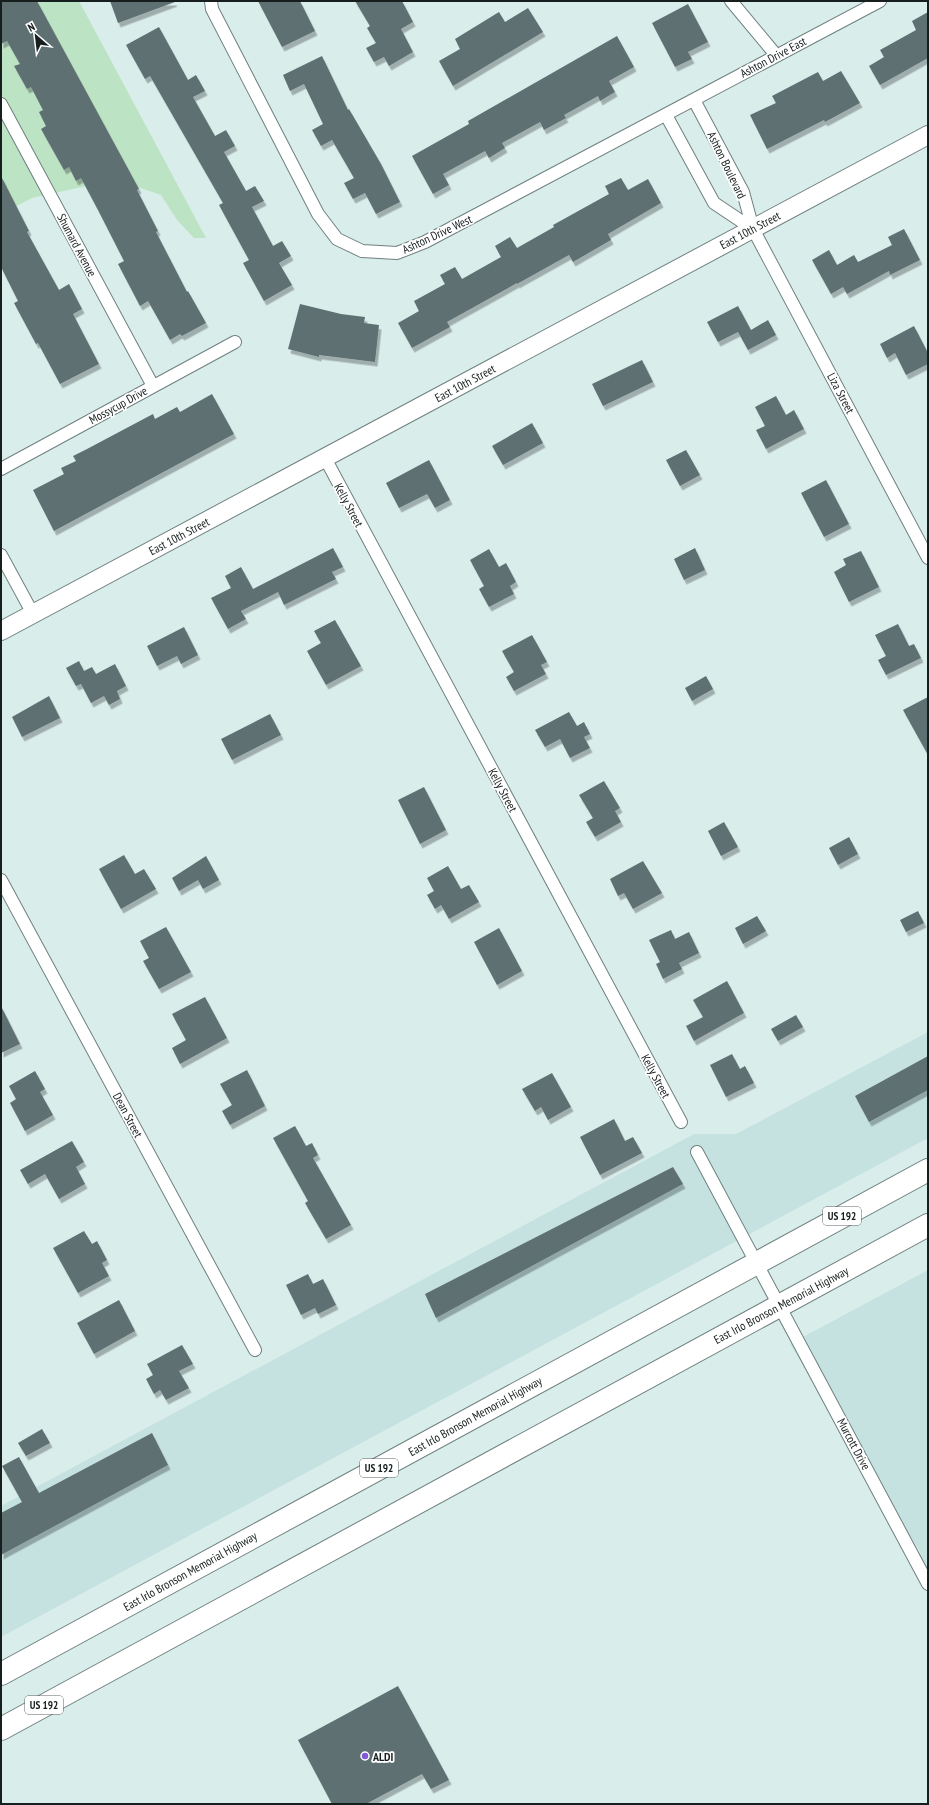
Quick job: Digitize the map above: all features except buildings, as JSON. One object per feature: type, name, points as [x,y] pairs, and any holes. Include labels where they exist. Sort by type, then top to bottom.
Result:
[{"type":"highway","name":"East Irlo Bronson Memorial Highway","points":[[1,1674],[928,1170]]},
{"type":"highway","name":"East Irlo Bronson Memorial Highway","points":[[1,1729],[928,1225]]},
{"type":"street","name":"Ashton Drive West","points":[[211,1],[212,9],[318,214],[337,239],[362,251],[397,253],[425,242],[666,115]]},
{"type":"street","points":[[731,1],[776,55]]},
{"type":"street","name":"Ashton Drive East","points":[[666,115],[776,55],[880,1]]},
{"type":"street","name":"Ashton Boulevard","points":[[694,100],[743,192],[753,229]]},
{"type":"street","name":"Shumard Avenue","points":[[1,104],[154,386]]},
{"type":"street","name":"Ashton Boulevard","points":[[666,115],[714,203],[753,229]]},
{"type":"street","name":"East 10th Street","points":[[1,631],[928,135]]},
{"type":"street","name":"Liza Street","points":[[753,229],[928,558]]},
{"type":"street","name":"Mossycup Drive","points":[[1,469],[235,342]]},
{"type":"street","name":"Kelly Street","points":[[324,458],[681,1122]]},
{"type":"street","points":[[1,555],[33,614]]},
{"type":"street","name":"Dean Street","points":[[1,880],[255,1350]]},
{"type":"street","points":[[697,1152],[779,1306]]},
{"type":"street","name":"Murcott Drive","points":[[779,1306],[928,1584]]},
{"type":"shaded area","points":[[928,1032],[928,1138],[1,1637],[1,1506],[694,1134],[736,1134]]},
{"type":"shaded area","points":[[928,1270],[928,1575],[918,1557],[920,1552],[790,1344]]},
{"type":"green space","points":[[1,1],[79,1],[206,238],[194,238],[177,220],[161,195],[129,184],[91,185],[32,198],[1,214]]},
{"type":"place","name":"ALDI","points":[[365,1756]]}]
